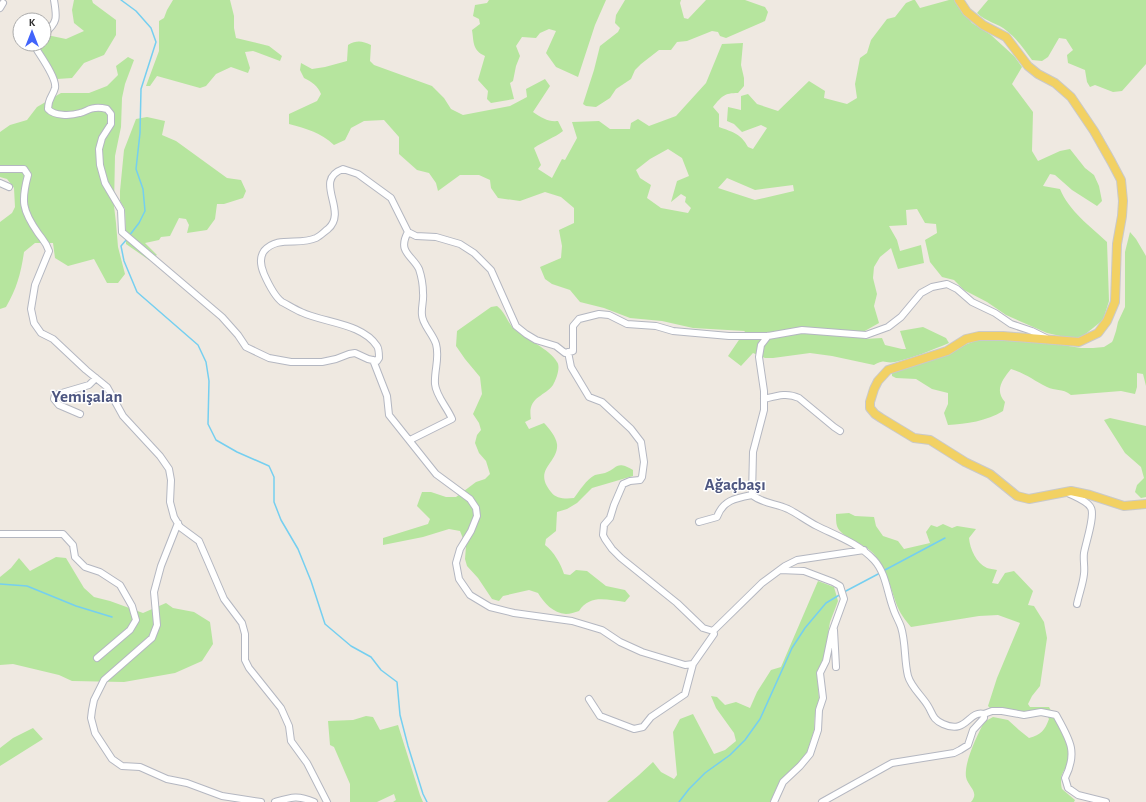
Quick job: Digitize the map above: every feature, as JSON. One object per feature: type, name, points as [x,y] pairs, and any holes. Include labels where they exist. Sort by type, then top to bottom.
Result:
[{"type":"main road","points":[[959,0],[967,12],[984,25],[1006,37],[1028,66],[1038,74],[1055,83],[1071,97],[1094,130],[1121,180],[1123,201],[1117,244],[1114,302],[1107,321],[1098,333],[1079,342],[1003,336],[979,336],[966,339],[946,351],[888,370],[878,381],[874,389],[870,402],[870,408],[875,414],[914,438],[930,440],[965,462],[990,474],[1017,496],[1029,499],[1071,492],[1090,494],[1124,506],[1146,504]]},
{"type":"street","points":[[52,27],[56,20],[54,0]]},
{"type":"street","points":[[38,52],[55,82],[55,88],[48,99],[48,108],[50,111],[54,114],[79,114],[93,108],[100,107],[107,109],[111,114],[111,124],[102,138],[99,149],[100,165],[105,183],[121,210],[122,232],[222,317],[238,335],[246,347],[269,358],[291,362],[322,362],[355,353],[377,361],[379,358],[378,348],[372,340],[360,332],[301,312],[280,301],[268,283],[261,268],[263,252],[270,246],[276,243],[302,241],[316,238],[331,226],[334,220],[335,210],[330,192],[331,178],[336,171],[343,169],[358,174],[391,198],[408,232],[416,236],[436,237],[460,244],[474,253],[491,270],[516,326],[531,337],[556,346],[565,352],[573,351],[573,326],[580,319],[599,314],[608,315],[627,324],[656,326],[673,332],[728,336],[768,336],[802,330],[866,335],[888,327],[901,317],[921,293],[932,287],[947,284],[957,289],[972,302],[996,314],[1011,324],[1032,331],[1050,340]]},
{"type":"street","points":[[0,169],[24,169],[28,174],[23,199],[25,209],[30,221],[46,241],[49,251],[35,285],[31,309],[34,323],[41,333],[53,339],[108,387],[123,416],[160,456],[169,469],[171,480],[170,502],[174,517],[180,527],[198,541],[210,564],[224,599],[242,623],[245,634],[245,660],[249,668],[281,708],[289,726],[291,741],[307,763],[327,802]]},
{"type":"street","points":[[0,183],[9,187]]},
{"type":"street","points":[[408,232],[405,238],[405,247],[407,254],[419,269],[424,293],[422,315],[425,324],[431,332],[438,354],[435,372],[437,394],[448,409],[452,419],[410,440]]},
{"type":"street","points":[[752,495],[753,452],[764,410],[764,390],[759,357],[761,345],[768,336]]},
{"type":"street","points":[[568,352],[571,367],[589,397],[602,402],[631,429],[641,442],[644,462],[642,476],[640,480],[630,481],[623,484],[610,518],[604,525],[603,535],[605,539],[621,558],[672,598],[703,628],[712,631]]},
{"type":"street","points":[[373,360],[387,396],[390,415],[436,474],[470,499],[476,508],[477,516],[471,531],[460,549],[456,562],[459,579],[470,595],[490,607],[514,613],[572,621],[602,630],[620,642],[642,652],[685,665],[693,664]]},
{"type":"street","points":[[80,414],[60,405],[54,400],[55,395],[89,385],[96,378]]},
{"type":"street","points":[[764,399],[783,395],[793,395],[799,398],[834,428],[840,431]]},
{"type":"street","points":[[1066,492],[1088,502],[1092,509],[1093,519],[1084,555],[1084,573],[1077,604]]},
{"type":"street","points":[[699,522],[717,517],[724,505],[737,498],[752,495],[760,501],[787,509],[816,526],[864,550],[876,562],[887,585],[890,601],[901,627],[908,676],[936,720],[944,724],[957,726],[964,725],[974,714],[984,714],[992,711],[1002,711],[1024,715],[1041,712],[1056,715],[1072,748],[1071,767],[1065,778],[1068,788],[1078,795],[1106,802]]},
{"type":"street","points":[[178,523],[161,566],[154,592],[157,625],[152,638],[104,680],[94,700],[92,710],[91,718],[95,733],[112,758],[122,766],[140,767],[167,779],[187,783],[222,796],[261,802]]},
{"type":"street","points":[[0,534],[63,534],[73,545],[75,557],[85,567],[100,572],[120,585],[132,606],[136,620],[130,630],[97,658]]},
{"type":"street","points":[[712,631],[762,582],[797,560],[864,550]]},
{"type":"street","points":[[774,802],[783,782],[810,754],[818,730],[819,710],[823,698],[820,673],[826,661],[834,625],[844,599],[840,586],[833,582],[804,570],[780,570]]},
{"type":"street","points":[[834,625],[836,668]]},
{"type":"street","points":[[589,699],[600,716],[634,729],[643,727],[650,717],[685,694],[693,664],[714,634],[712,631]]},
{"type":"street","points":[[822,802],[892,763],[954,753],[964,748],[968,745],[973,730],[984,718],[984,714]]},
{"type":"street","points":[[275,802],[290,798],[303,797],[314,802]]},
{"type":"green space","points":[[74,0],[92,0],[93,3],[116,20],[116,35],[104,55],[84,63],[72,78],[57,79],[41,52],[52,52],[52,36],[66,39],[84,31],[74,23],[72,10]]},
{"type":"green space","points":[[173,0],[230,0],[234,16],[236,38],[269,46],[282,56],[280,61],[253,51],[245,52],[250,68],[248,73],[231,67],[216,74],[206,86],[200,88],[157,76],[150,86],[146,86],[159,51],[159,21],[164,18]]},
{"type":"green space","points":[[489,0],[606,0],[595,25],[578,77],[556,67],[546,53],[556,31],[549,29],[540,33],[536,38],[522,37],[516,46],[520,56],[513,81],[510,83],[514,99],[491,103],[487,99],[488,91],[478,80],[485,56],[476,48],[472,30],[480,24],[479,19],[473,16],[475,5],[487,3]]},
{"type":"green space","points":[[625,0],[681,0],[680,3],[684,18],[688,19],[706,0],[745,0],[765,7],[768,12],[765,21],[726,38],[720,36],[718,32],[712,31],[687,41],[677,42],[671,50],[659,50],[641,64],[635,70],[631,79],[616,89],[610,98],[596,107],[586,106],[583,104],[600,46],[618,32],[620,28],[615,23],[616,15]]},
{"type":"green space","points":[[915,0],[920,8],[954,0],[972,23],[991,35],[1014,56],[1022,67],[1012,84],[1033,112],[1032,151],[1038,161],[1060,151],[1070,149],[1085,168],[1094,175],[1099,186],[1102,201],[1097,206],[1072,190],[1055,175],[1050,174],[1043,186],[1060,189],[1074,211],[1107,242],[1109,301],[1103,320],[1078,340],[1047,333],[1006,315],[987,302],[964,290],[954,280],[942,277],[930,262],[925,240],[937,233],[936,224],[925,223],[917,209],[906,210],[907,225],[889,226],[897,240],[900,251],[921,245],[924,263],[898,269],[891,248],[880,257],[874,267],[873,278],[877,294],[874,306],[879,323],[863,332],[864,339],[882,338],[885,345],[906,349],[900,331],[923,327],[946,338],[949,343],[909,358],[895,362],[881,362],[874,365],[810,353],[765,358],[753,353],[741,366],[728,356],[745,331],[693,328],[662,321],[630,318],[604,308],[580,302],[570,290],[552,284],[545,279],[540,267],[561,258],[562,246],[559,230],[574,223],[574,208],[561,197],[545,192],[520,201],[498,198],[491,188],[490,180],[479,175],[460,175],[438,191],[436,183],[429,173],[417,170],[399,154],[399,137],[384,120],[364,121],[351,128],[345,140],[334,145],[318,134],[289,124],[289,114],[317,101],[321,94],[314,84],[304,78],[300,70],[301,63],[312,69],[347,61],[348,45],[351,43],[362,42],[371,45],[370,61],[374,65],[432,86],[444,98],[451,109],[463,115],[510,106],[527,97],[526,89],[545,79],[550,86],[533,112],[545,119],[558,121],[563,131],[534,148],[541,165],[538,169],[552,178],[562,159],[565,160],[577,138],[572,122],[599,121],[610,129],[630,129],[631,123],[638,119],[649,126],[676,116],[706,83],[722,44],[743,43],[741,65],[744,86],[738,93],[724,96],[713,107],[719,114],[719,127],[736,134],[748,147],[753,149],[767,128],[761,125],[742,132],[734,124],[727,121],[728,107],[741,110],[741,96],[748,94],[757,104],[778,111],[809,81],[825,91],[824,98],[847,104],[857,98],[855,84],[860,58],[867,53],[871,40],[887,19],[895,17],[906,3]],"holes":[[[668,149],[682,158],[689,176],[677,181],[671,202],[681,194],[686,197],[685,202],[691,208],[688,213],[661,208],[647,198],[651,185],[640,178],[636,170],[650,159]],[[727,178],[755,190],[793,185],[794,191],[755,200],[718,188]]]},
{"type":"green space","points":[[988,0],[1146,0],[1146,64],[1122,91],[1113,92],[1095,85],[1090,87],[1087,82],[1085,70],[1068,63],[1067,55],[1073,50],[1066,39],[1059,38],[1048,57],[1042,61],[1032,60],[1007,31],[977,13]]},
{"type":"green space","points":[[128,57],[134,60],[125,84],[122,98],[121,127],[115,156],[114,206],[118,247],[125,274],[118,283],[107,283],[94,259],[68,266],[55,258],[53,243],[35,243],[24,252],[16,287],[6,307],[0,309],[0,222],[12,213],[15,207],[14,188],[7,179],[0,177],[0,132],[10,125],[27,120],[37,107],[61,93],[89,93],[107,86],[118,75],[116,66]]},
{"type":"green space","points":[[147,117],[165,121],[162,135],[176,141],[227,178],[241,180],[246,191],[243,198],[224,204],[217,204],[215,219],[207,230],[187,233],[189,225],[186,219],[179,218],[170,236],[161,237],[159,240],[145,243],[157,255],[149,260],[126,244],[125,209],[120,201],[124,150],[136,119]]},
{"type":"green space","points":[[1130,232],[1146,256],[1146,386],[1143,374],[1137,373],[1137,387],[1135,394],[1121,391],[1071,395],[1065,391],[1047,387],[1026,375],[1011,369],[1005,377],[1000,389],[1000,393],[1005,402],[1003,411],[976,421],[948,425],[944,413],[948,404],[948,393],[932,389],[916,379],[896,378],[892,376],[892,372],[943,356],[983,338],[1056,344],[1081,348],[1104,347],[1112,342],[1118,322],[1125,307],[1125,252]]},
{"type":"green space","points":[[497,306],[513,328],[543,348],[554,357],[558,364],[558,374],[553,385],[537,398],[531,406],[531,419],[525,422],[529,429],[544,423],[556,441],[557,451],[545,472],[544,477],[551,492],[558,497],[574,498],[586,482],[595,475],[605,473],[620,465],[633,470],[633,476],[592,488],[577,503],[567,509],[557,512],[556,531],[546,539],[545,545],[557,558],[564,574],[570,575],[576,570],[587,571],[606,586],[625,590],[630,596],[625,602],[605,599],[594,600],[588,602],[579,611],[566,614],[553,610],[546,604],[538,593],[529,590],[503,596],[499,601],[492,599],[478,578],[467,566],[465,559],[466,546],[460,531],[449,529],[423,537],[383,545],[383,538],[428,524],[430,519],[417,506],[422,492],[431,492],[446,497],[456,497],[476,482],[485,479],[490,474],[486,461],[479,453],[475,443],[477,435],[481,430],[479,423],[473,414],[482,394],[480,377],[456,346],[457,331],[491,307]]},
{"type":"green space","points":[[1110,418],[1146,426],[1146,497],[1141,498],[1135,492],[1137,485],[1144,478],[1141,467],[1125,453],[1104,420]]},
{"type":"green space","points":[[849,513],[855,516],[874,517],[876,526],[883,536],[898,541],[904,549],[930,543],[926,532],[931,525],[937,527],[943,524],[952,528],[957,526],[976,529],[969,538],[971,547],[974,555],[983,566],[997,570],[992,583],[998,584],[1005,573],[1014,571],[1033,591],[1028,605],[1034,606],[1044,622],[1047,638],[1040,686],[1028,704],[1030,707],[1049,707],[1062,732],[1069,753],[1069,759],[1061,777],[1061,787],[1075,800],[1074,802],[971,802],[974,792],[966,777],[967,764],[984,722],[993,717],[1008,720],[1029,738],[1042,732],[1049,719],[1044,711],[1024,712],[990,708],[988,706],[997,678],[1020,623],[998,615],[979,616],[911,627],[899,610],[887,577],[877,558],[869,549],[843,534],[839,530],[836,522],[836,514]]},
{"type":"green space","points":[[56,557],[66,558],[84,588],[94,597],[143,613],[166,603],[173,608],[194,612],[210,622],[213,644],[202,661],[175,673],[124,682],[72,681],[59,675],[13,664],[0,665],[0,577],[11,568],[19,558],[30,571]]},
{"type":"green space","points":[[818,581],[834,587],[838,601],[830,622],[824,658],[817,672],[819,699],[815,714],[814,731],[807,752],[797,766],[779,783],[770,802],[607,802],[653,762],[661,772],[674,779],[677,775],[673,732],[680,719],[693,714],[714,754],[725,750],[736,741],[734,733],[716,708],[711,696],[717,697],[725,705],[736,702],[750,708],[757,692],[771,670],[781,667]]},
{"type":"green space","points":[[366,716],[373,717],[380,730],[398,725],[423,802],[393,802],[396,800],[394,794],[377,802],[350,802],[350,784],[334,747],[330,745],[328,721],[353,720]]},
{"type":"green space","points":[[33,728],[43,739],[0,766],[0,748],[13,738]]},
{"type":"waterway","points":[[121,0],[136,11],[151,28],[156,42],[141,89],[140,133],[136,169],[143,189],[145,211],[139,223],[129,236]]},
{"type":"waterway","points":[[127,239],[121,246],[124,261],[137,292],[198,345],[206,362],[209,381],[208,424],[216,440],[237,452],[269,466],[274,477],[274,502],[281,520],[298,549],[311,581],[325,624],[351,646],[371,657],[381,670],[397,682],[400,715],[408,746],[423,794],[427,802]]},
{"type":"waterway","points":[[883,571],[945,538]]},
{"type":"waterway","points":[[844,592],[880,573]]},
{"type":"waterway","points":[[0,584],[27,586],[76,606],[112,617]]},
{"type":"waterway","points":[[679,802],[689,789],[705,773],[730,755],[745,740],[760,719],[792,648],[805,628],[826,603],[841,594]]},
{"type":"district","name":"Yemişalan","points":[[87,396]]},
{"type":"district","name":"Ağaçbaşı","points":[[735,484]]}]
